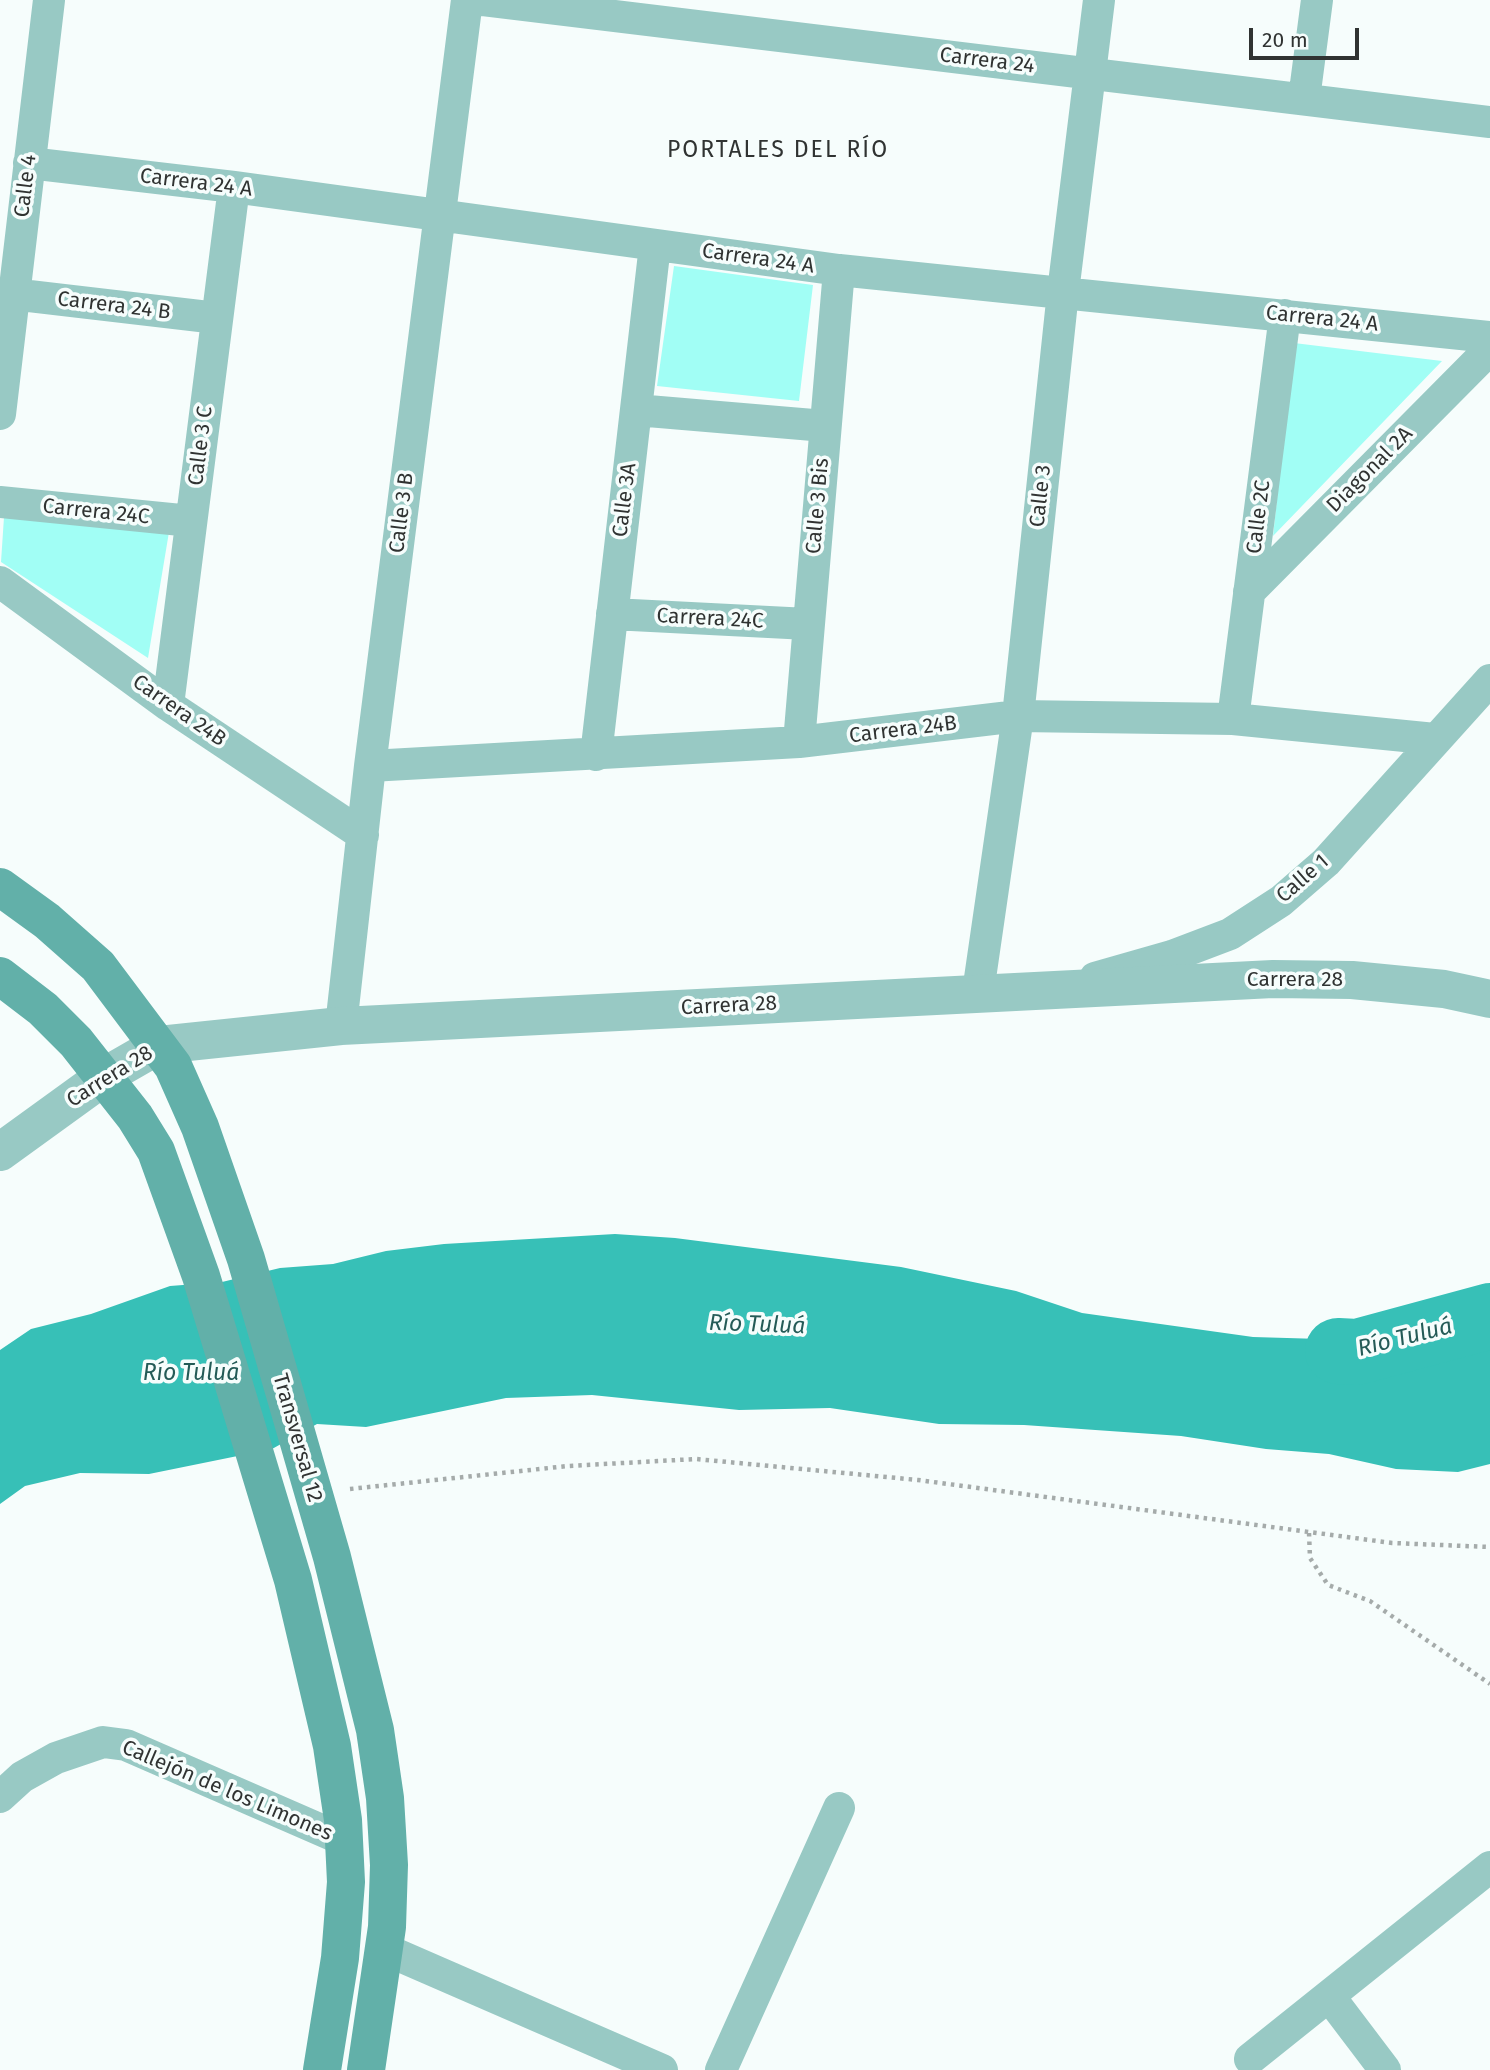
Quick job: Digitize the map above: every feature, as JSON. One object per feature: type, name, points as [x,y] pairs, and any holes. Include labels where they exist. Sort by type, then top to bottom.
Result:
[{"type":"main road","name":"Transversal 12","points":[[0,887],[47,920],[98,966],[173,1066],[200,1127],[246,1259],[360,1662],[375,1730],[385,1798],[389,1865],[384,1949],[366,2070]]},
{"type":"main road","points":[[0,976],[43,1009],[76,1042],[105,1076],[156,1152],[201,1276],[265,1488],[316,1669],[332,1746],[344,1840],[346,1882],[340,1958],[323,2070]]},
{"type":"street","name":"Calle 4","points":[[0,414],[48,0]]},
{"type":"street","name":"Calle 3 B","points":[[341,1026],[370,766],[467,0]]},
{"type":"street","name":"Carrera 24","points":[[483,0],[689,13],[1089,73],[1490,122]]},
{"type":"street","name":"Calle 3","points":[[978,992],[1018,716],[1063,292],[1099,0]]},
{"type":"street","points":[[1304,99],[1317,0]]},
{"type":"street","name":"Carrera 24 A","points":[[29,163],[234,187],[839,270],[1490,337]]},
{"type":"street","name":"Calle 3 C","points":[[168,705],[234,187]]},
{"type":"street","name":"Calle 3A","points":[[596,755],[655,245]]},
{"type":"street","name":"Calle 3 Bis","points":[[799,742],[839,270]]},
{"type":"street","name":"Carrera 24 B","points":[[12,294],[216,318]]},
{"type":"street","name":"Calle 2C","points":[[1233,719],[1285,315]]},
{"type":"street","name":"Diagonal 2A","points":[[1249,592],[1490,349]]},
{"type":"street","points":[[636,410],[825,426]]},
{"type":"street","name":"Carrera 24C","points":[[0,502],[191,521]]},
{"type":"street","name":"Carrera 24B","points":[[0,582],[168,705],[363,835]]},
{"type":"street","name":"Carrera 24C","points":[[612,614],[808,624]]},
{"type":"street","name":"Calle 1","points":[[1057,989],[1172,956],[1218,939],[1281,901],[1326,862],[1490,680]]},
{"type":"street","name":"Carrera 24B","points":[[370,766],[799,742],[1018,716],[1233,719],[1435,739]]},
{"type":"street","name":"Carrera 28","points":[[0,1152],[105,1076],[159,1045],[341,1026],[1259,980],[1352,980],[1444,989],[1490,999]]},
{"type":"street","name":"Callejón de los Limones","points":[[0,1797],[22,1777],[56,1758],[103,1742],[126,1745],[344,1840]]},
{"type":"street","points":[[721,2070],[839,1808]]},
{"type":"street","points":[[1250,2059],[1490,1867]]},
{"type":"street","points":[[384,1949],[662,2070]]},
{"type":"street","points":[[1329,1996],[1385,2070]]},
{"type":"path","points":[[310,1482],[696,1459],[918,1480],[1405,1544],[1490,1547]]},
{"type":"path","points":[[1309,1533],[1310,1558],[1328,1585],[1370,1601],[1490,1684]]},
{"type":"shaded area","points":[[674,266],[813,285],[799,401],[657,386]]},
{"type":"shaded area","points":[[1294,343],[1442,361],[1273,536]]},
{"type":"shaded area","points":[[4,517],[169,532],[148,658],[1,562]]},
{"type":"water","name":"Río Tuluá","points":[[615,1234],[675,1238],[901,1267],[1016,1291],[1082,1313],[1253,1337],[1321,1339],[1468,1333],[1490,1315],[1490,1464],[1458,1472],[1396,1469],[1329,1454],[1266,1449],[1181,1436],[1024,1425],[939,1424],[830,1408],[739,1410],[592,1395],[506,1398],[366,1427],[317,1424],[272,1449],[149,1474],[80,1473],[25,1486],[0,1504],[0,1350],[31,1329],[91,1314],[170,1286],[222,1282],[280,1268],[333,1264],[386,1251],[444,1244]]},
{"type":"waterway","name":"Río Tuluá","points":[[1338,1351],[1357,1352],[1490,1316]]},
{"type":"district","name":"PORTALES DEL RÍO","points":[[778,151]]}]
